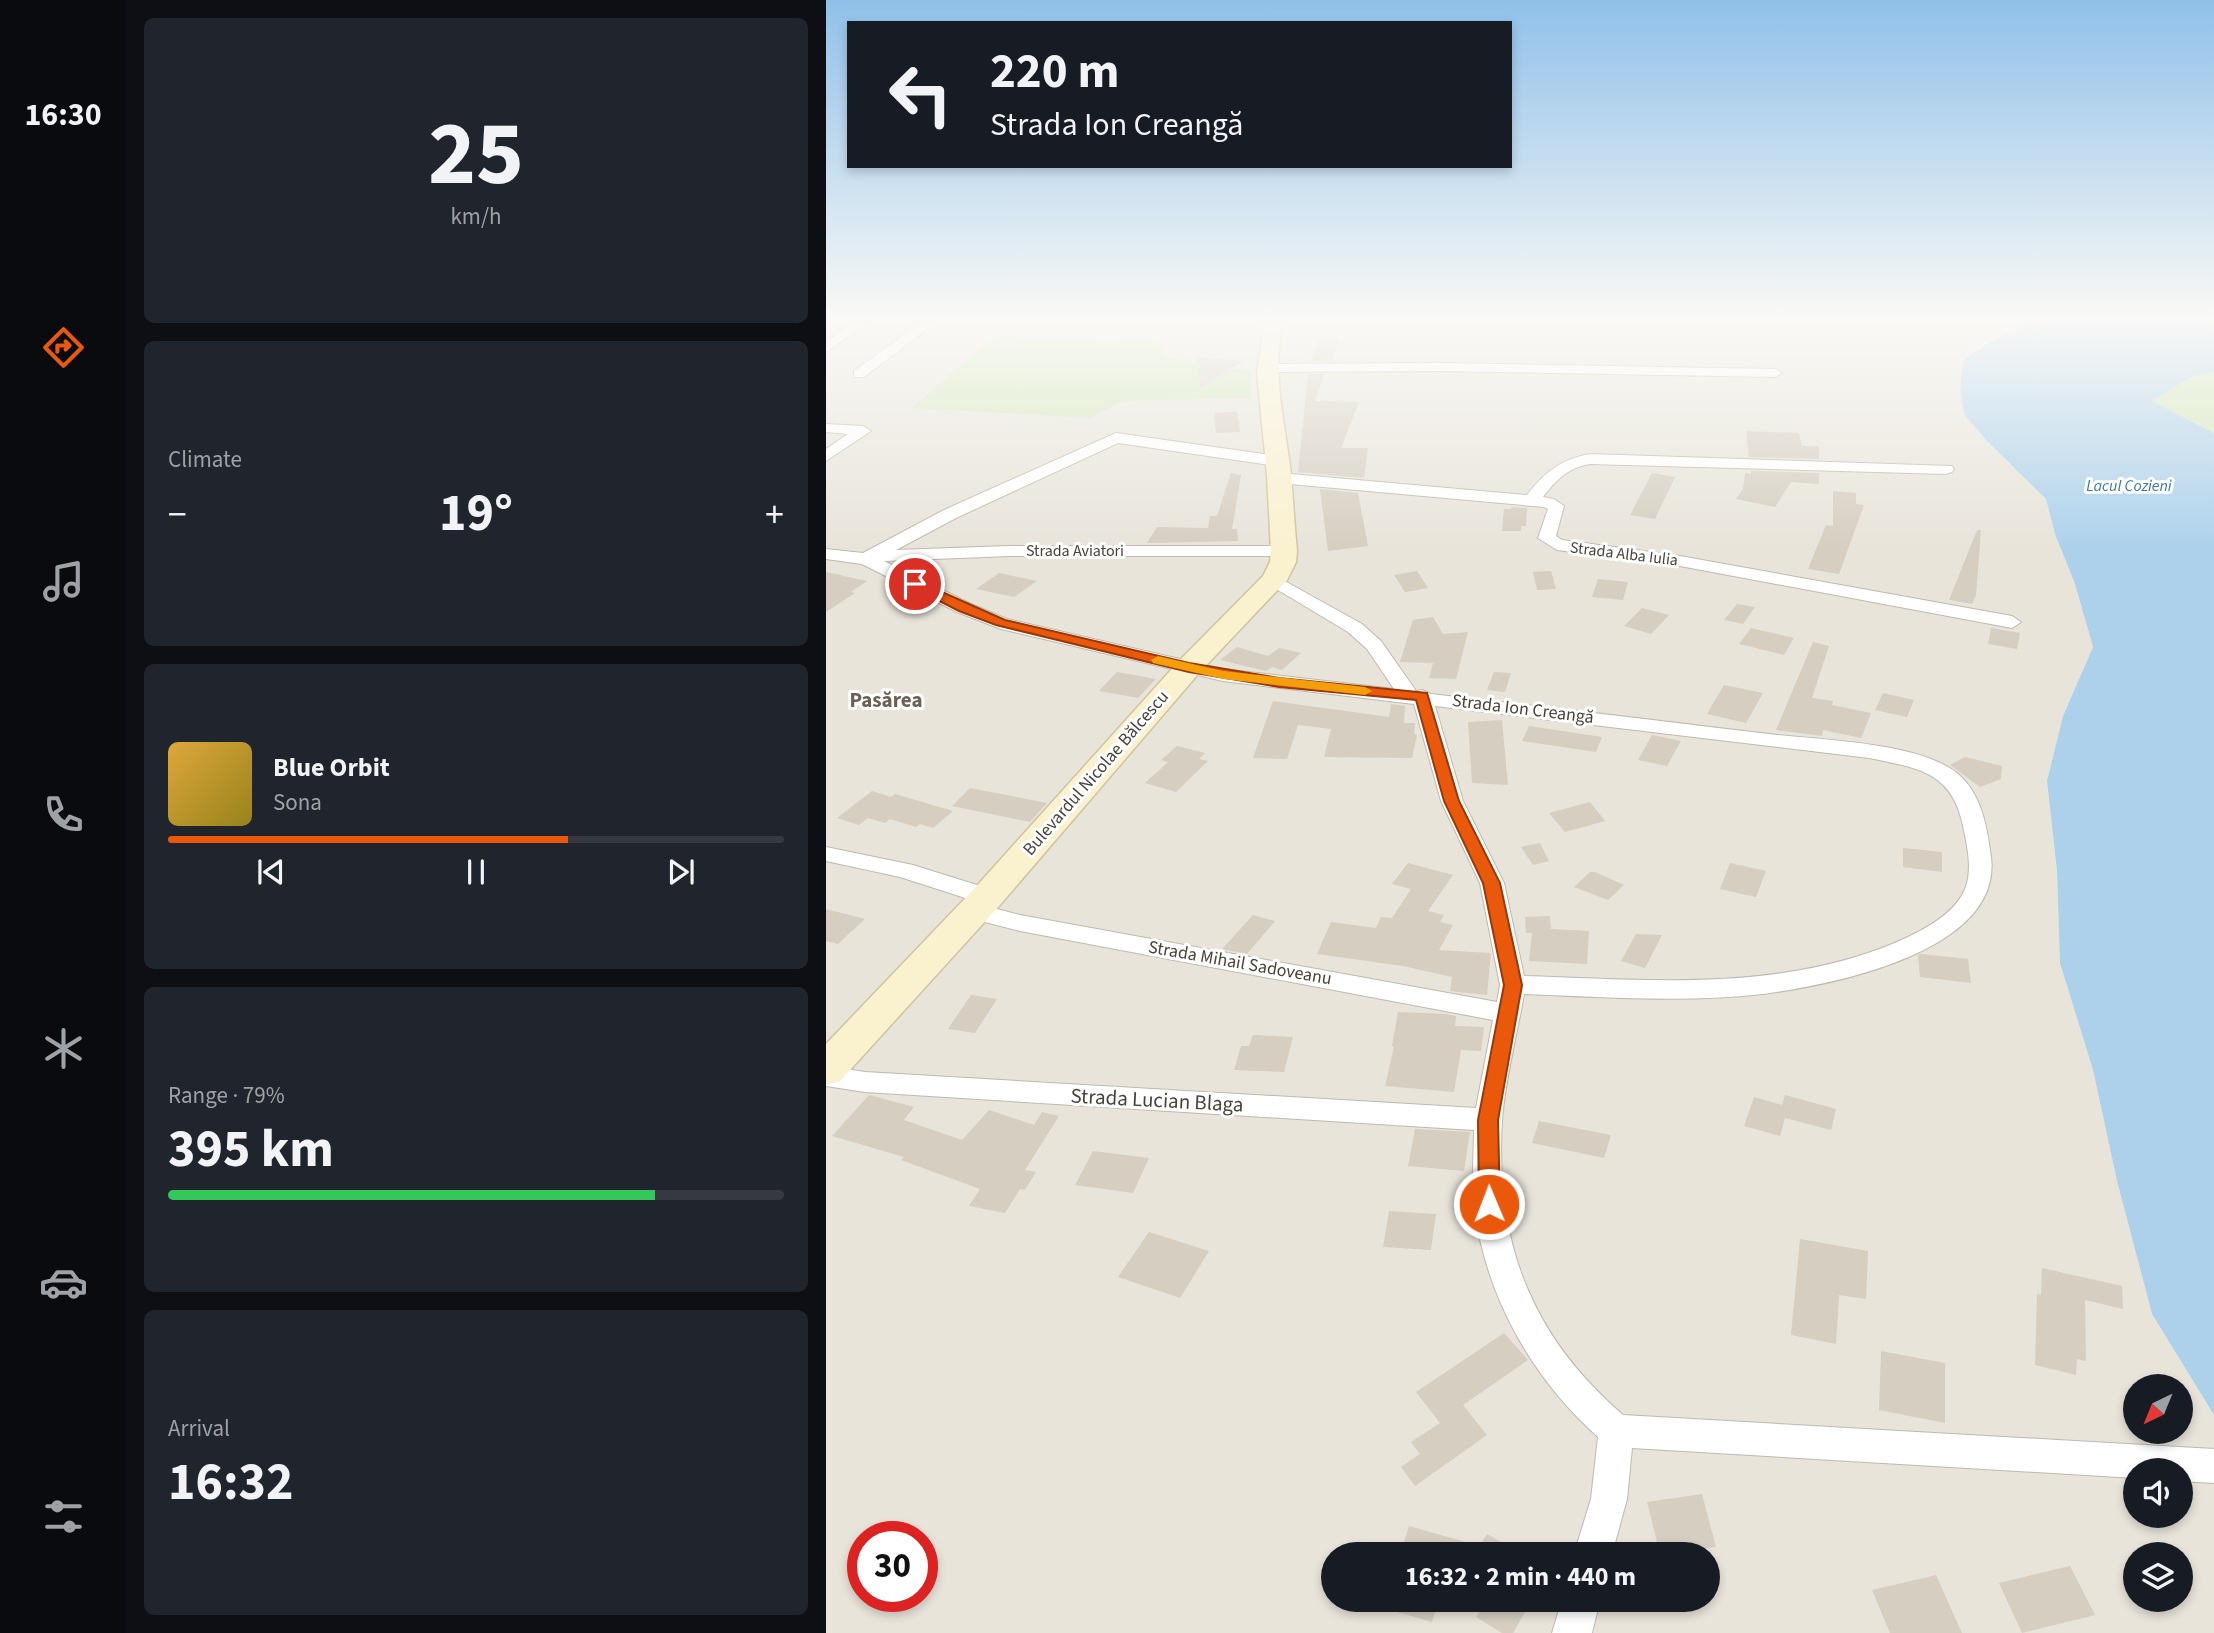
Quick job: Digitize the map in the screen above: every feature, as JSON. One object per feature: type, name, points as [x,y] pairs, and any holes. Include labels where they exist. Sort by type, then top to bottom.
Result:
[{"type":"main road","name":"Bulevardul Nicolae Bălcescu","points":[[826,1070],[980,904],[1189,667],[1274,580],[1283,562],[1284,551],[1269,396]]},
{"type":"street","points":[[826,428],[863,431],[826,456]]},
{"type":"street","points":[[866,559],[950,514],[1116,438],[1278,470],[1533,499],[1549,477],[1559,469],[1570,463],[1590,459],[1946,469]]},
{"type":"street","name":"Strada Alba Iulia","points":[[1533,499],[1556,506],[1547,538],[1567,548],[1680,561],[2011,622]]},
{"type":"street","name":"Strada Aviatori","points":[[866,559],[925,553],[1284,551]]},
{"type":"street","name":"Strada Ion Creangă","points":[[826,554],[866,559],[964,608],[1001,623],[1189,667],[1279,683],[1415,696],[1869,752],[1922,763],[1945,773],[1962,787],[1971,804]]},
{"type":"street","points":[[1274,580],[1355,628],[1380,653],[1415,696],[1452,801],[1492,883],[1510,999],[1488,1120],[1489,1204],[1500,1258],[1520,1310],[1535,1341],[1556,1371],[1584,1403],[1616,1431],[2214,1466]]},
{"type":"street","name":"Strada Mihail Sadoveanu","points":[[826,854],[905,870],[1033,925],[1510,999],[1752,986],[1823,976],[1878,961],[1928,938],[1964,911],[1979,887],[1980,860],[1971,804]]},
{"type":"street","name":"Strada Lucian Blaga","points":[[826,1076],[865,1082],[1488,1120]]},
{"type":"street","points":[[1596,1542],[1609,1499],[1616,1431]]},
{"type":"street","points":[[1572,1633],[1578,1612]]},
{"type":"shaded area","points":[[826,396],[1961,396],[1964,414],[1987,441],[2046,499],[2093,647],[2063,716],[2047,781],[2057,871],[2060,963],[2093,1070],[2117,1181],[2152,1314],[2189,1374],[2123,1374],[2123,1444],[2193,1444],[2193,1381],[2214,1415],[2214,1633],[826,1633]]},
{"type":"green space","points":[[925,396],[1250,396],[1122,401],[1090,418],[911,408]]},
{"type":"green space","points":[[2160,396],[2214,396],[2214,433],[2152,401]]},
{"type":"water","name":"Lacul Cozieni","points":[[1961,396],[2160,396],[2152,401],[2214,433],[2214,1415],[2193,1381],[2193,1374],[2189,1374],[2152,1314],[2117,1181],[2093,1070],[2060,963],[2057,871],[2047,781],[2063,716],[2093,647],[2046,499],[1987,441],[1964,414]]},
{"type":"building","points":[[1306,396],[1317,396],[1315,401],[1359,402],[1341,448],[1368,448],[1364,478],[1298,472]]},
{"type":"building","points":[[1237,411],[1240,432],[1216,433],[1214,413]]},
{"type":"building","points":[[1746,431],[1799,433],[1802,446],[1819,446],[1819,459],[1749,457]]},
{"type":"building","points":[[1751,471],[1819,473],[1819,484],[1791,482],[1775,507],[1736,499],[1743,489],[1745,473],[1751,474]]},
{"type":"building","points":[[1231,473],[1241,475],[1232,529],[1237,529],[1238,541],[1147,543],[1157,527],[1208,528],[1210,516],[1217,516]]},
{"type":"building","points":[[1652,473],[1675,477],[1655,519],[1630,515]]},
{"type":"building","points":[[1320,489],[1358,493],[1368,546],[1328,551]]},
{"type":"building","points":[[1833,491],[1856,493],[1856,504],[1864,505],[1839,574],[1808,569],[1826,525],[1833,526]]},
{"type":"building","points":[[1527,508],[1526,526],[1521,526],[1521,531],[1502,531],[1504,509]]},
{"type":"building","points":[[1977,530],[1981,530],[1976,595],[1972,604],[1949,600]]},
{"type":"building","points":[[1417,571],[1428,588],[1405,592],[1394,575]]},
{"type":"building","points":[[1551,571],[1556,589],[1537,590],[1533,572]]},
{"type":"building","points":[[826,572],[867,581],[851,592],[855,593],[826,612]]},
{"type":"building","points":[[999,573],[1037,581],[1014,597],[976,589]]},
{"type":"building","points":[[1598,579],[1628,582],[1623,600],[1592,597]]},
{"type":"building","points":[[1737,604],[1755,607],[1743,624],[1724,620]]},
{"type":"building","points":[[1642,608],[1669,615],[1651,634],[1624,626]]},
{"type":"building","points":[[1433,617],[1443,634],[1468,632],[1456,679],[1429,678],[1433,663],[1400,662],[1413,620]]},
{"type":"building","points":[[1751,628],[1794,638],[1784,655],[1739,644]]},
{"type":"building","points":[[1991,628],[2020,633],[2017,649],[1988,644]]},
{"type":"building","points":[[1813,642],[1829,646],[1812,698],[1833,701],[1832,705],[1871,713],[1861,738],[1823,730],[1822,736],[1776,730]]},
{"type":"building","points":[[1237,647],[1268,656],[1279,648],[1301,653],[1282,670],[1272,667],[1266,671],[1220,660]]},
{"type":"building","points":[[1117,672],[1156,679],[1138,698],[1099,691]]},
{"type":"building","points":[[1494,672],[1511,673],[1505,692],[1487,690]]},
{"type":"building","points":[[1724,685],[1763,693],[1746,723],[1707,714]]},
{"type":"building","points":[[1883,693],[1914,700],[1907,717],[1875,710]]},
{"type":"building","points":[[1273,701],[1389,717],[1391,704],[1405,706],[1404,723],[1415,723],[1414,734],[1417,735],[1412,758],[1324,757],[1331,729],[1298,725],[1287,759],[1253,758]]},
{"type":"building","points":[[1502,720],[1508,785],[1472,783],[1468,722]]},
{"type":"building","points":[[1529,726],[1602,737],[1596,752],[1522,741]]},
{"type":"building","points":[[1652,735],[1681,741],[1667,766],[1638,760]]},
{"type":"building","points":[[1177,746],[1205,753],[1199,759],[1208,761],[1176,792],[1145,783],[1168,762],[1161,760]]},
{"type":"building","points":[[1965,757],[2002,766],[2001,779],[1980,787],[1950,765]]},
{"type":"building","points":[[970,788],[1047,803],[1030,822],[952,806]]},
{"type":"building","points":[[872,791],[891,797],[895,794],[953,811],[933,828],[920,824],[916,827],[890,819],[885,823],[868,818],[859,825],[837,818]]},
{"type":"building","points":[[1590,802],[1605,821],[1565,832],[1549,813]]},
{"type":"building","points":[[1540,843],[1549,861],[1533,865],[1521,847]]},
{"type":"building","points":[[1903,848],[1942,852],[1942,872],[1903,867]]},
{"type":"building","points":[[1408,863],[1453,875],[1428,911],[1444,915],[1440,922],[1453,925],[1439,950],[1491,953],[1487,995],[1450,991],[1452,977],[1403,966],[1317,954],[1331,922],[1376,928],[1381,917],[1392,918],[1411,889],[1392,884]]},
{"type":"building","points":[[1730,863],[1766,871],[1756,897],[1720,889]]},
{"type":"building","points":[[1590,872],[1624,885],[1608,900],[1574,887]]},
{"type":"building","points":[[826,909],[865,919],[838,944],[826,941]]},
{"type":"building","points":[[1253,915],[1275,921],[1247,954],[1222,949]]},
{"type":"building","points":[[1550,916],[1551,929],[1589,931],[1587,964],[1529,961],[1532,933],[1526,933],[1525,917]]},
{"type":"building","points":[[1636,934],[1662,935],[1645,968],[1621,961]]},
{"type":"building","points":[[1918,955],[1968,959],[1971,983],[1920,977]]},
{"type":"building","points":[[971,995],[997,999],[975,1033],[948,1029]]},
{"type":"building","points":[[1398,1012],[1446,1014],[1456,1016],[1455,1026],[1484,1027],[1481,1051],[1461,1050],[1454,1092],[1385,1086],[1394,1047],[1392,1046]]},
{"type":"building","points":[[1253,1035],[1293,1037],[1284,1072],[1234,1070],[1241,1046],[1249,1046]]},
{"type":"building","points":[[869,1095],[914,1107],[904,1120],[962,1140],[989,1110],[1034,1125],[1042,1112],[1059,1116],[1025,1170],[1036,1172],[1025,1190],[1020,1189],[1005,1213],[969,1206],[980,1189],[901,1160],[904,1157],[832,1136]]},
{"type":"building","points":[[1785,1095],[1836,1109],[1831,1130],[1785,1118],[1780,1136],[1744,1126],[1754,1097],[1782,1105]]},
{"type":"building","points":[[1539,1121],[1611,1135],[1604,1158],[1532,1143]]},
{"type":"building","points":[[1415,1129],[1470,1132],[1464,1171],[1408,1166]]},
{"type":"building","points":[[1093,1151],[1149,1158],[1133,1193],[1075,1185]]},
{"type":"building","points":[[1389,1211],[1436,1214],[1431,1250],[1383,1247]]},
{"type":"building","points":[[1149,1232],[1209,1251],[1180,1298],[1118,1277]]},
{"type":"building","points":[[1800,1239],[1868,1251],[1866,1299],[1839,1295],[1836,1344],[1791,1335]]},
{"type":"building","points":[[2042,1268],[2122,1286],[2123,1309],[2085,1300],[2086,1361],[2077,1359],[2076,1375],[2035,1365],[2037,1294],[2041,1295]]},
{"type":"building","points":[[1504,1333],[1528,1360],[1463,1405],[1487,1435],[1415,1486],[1401,1467],[1420,1454],[1411,1442],[1440,1423],[1416,1392]]},
{"type":"building","points":[[1881,1351],[1945,1363],[1945,1423],[1879,1410]]},
{"type":"building","points":[[1702,1494],[1715,1542],[1657,1542],[1647,1502]]},
{"type":"building","points":[[1409,1526],[1466,1542],[1404,1542]]},
{"type":"building","points":[[1487,1534],[1501,1542],[1482,1542]]},
{"type":"building","points":[[2070,1566],[2095,1615],[2022,1633],[1999,1583]]},
{"type":"building","points":[[1936,1575],[1962,1633],[1890,1633],[1872,1590]]},
{"type":"building","points":[[1397,1612],[1435,1612],[1432,1622]]},
{"type":"building","points":[[1479,1612],[1525,1612],[1513,1633],[1502,1633],[1476,1617]]},
{"type":"slow traffic","points":[[1158,660],[1223,675],[1365,691]]},
{"type":"district","name":"Pasărea","points":[[886,700]]},
{"type":"route","points":[[915,584],[1001,623],[1223,675],[1422,696],[1452,801],[1492,883],[1513,985],[1488,1120],[1489,1204]]}]
